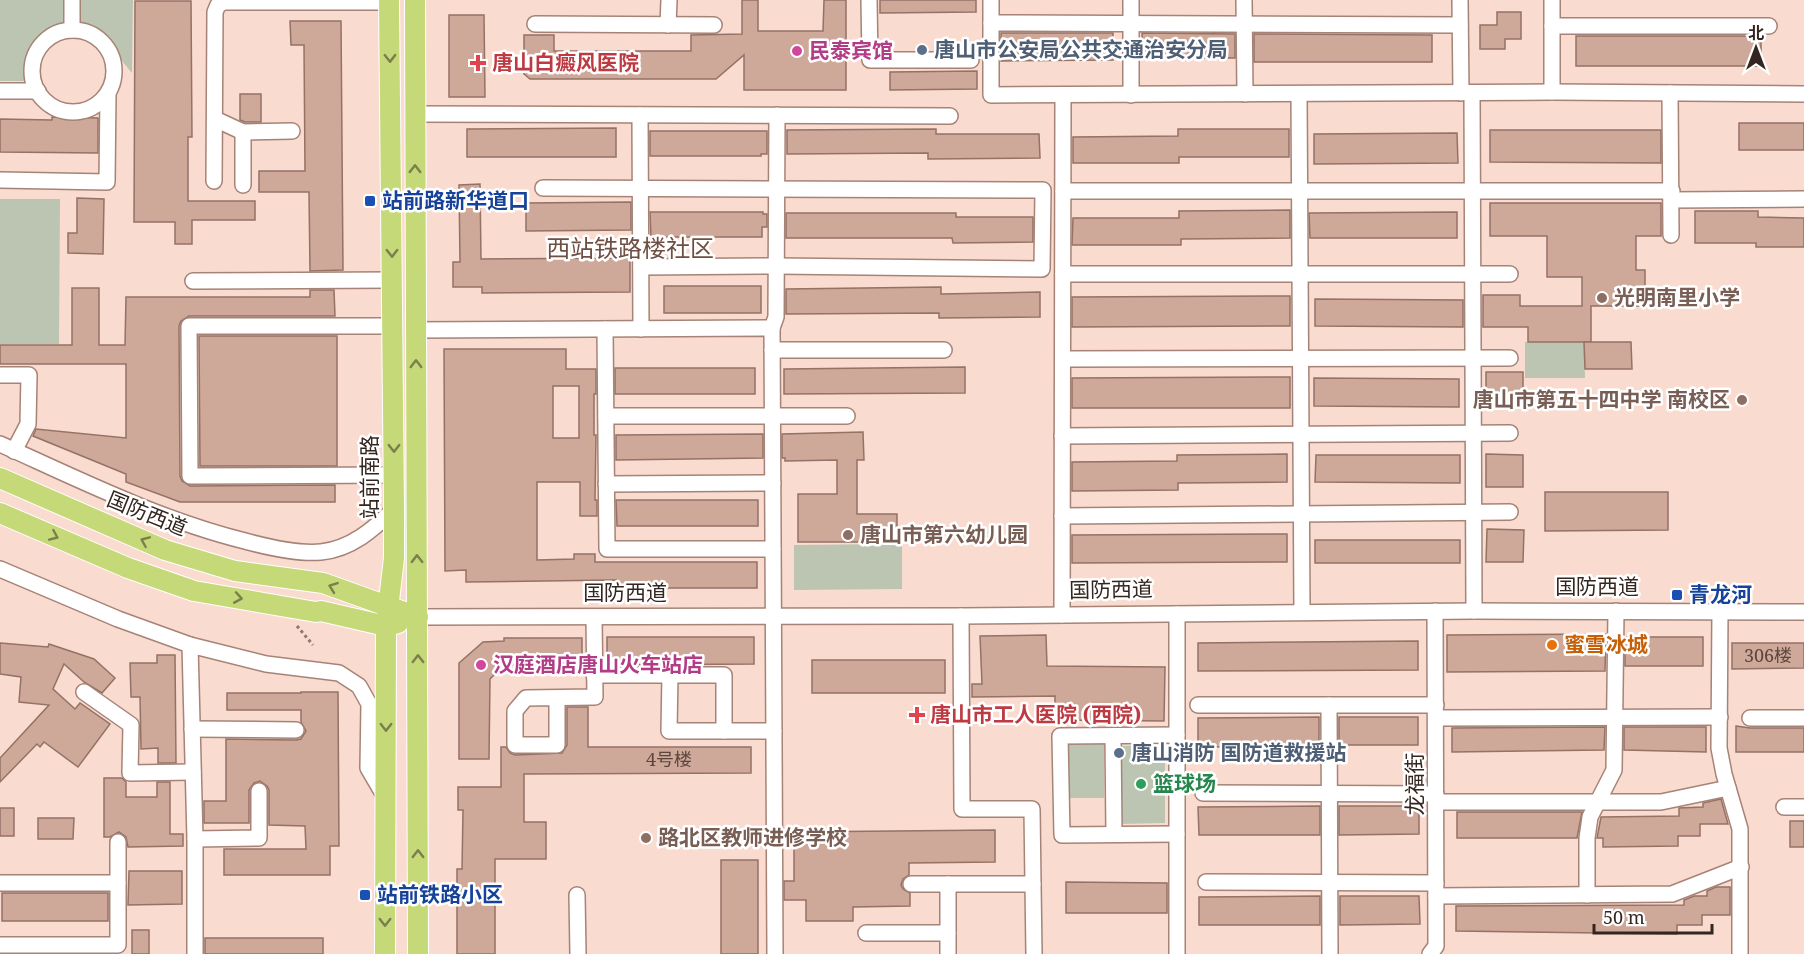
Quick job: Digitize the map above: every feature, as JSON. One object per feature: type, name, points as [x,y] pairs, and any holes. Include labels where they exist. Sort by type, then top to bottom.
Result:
[{"type":"main road","points":[[415,0],[418,954]]},
{"type":"main road","name":"站前南路","points":[[385,954],[387,617],[394,558],[389,1]]},
{"type":"main road","name":"国防西道","points":[[0,478],[165,549],[235,571],[323,583],[387,617]]},
{"type":"main road","name":"国防西道","points":[[0,513],[128,568],[194,591],[316,612],[418,617]]},
{"type":"street","points":[[72,0],[72,30]]},
{"type":"street","points":[[668,25],[669,0]]},
{"type":"street","points":[[869,0],[870,60],[971,60]]},
{"type":"street","points":[[991,0],[991,95],[1552,92],[1804,94]]},
{"type":"street","points":[[1131,0],[1131,95]]},
{"type":"street","points":[[1244,0],[1245,94]]},
{"type":"street","points":[[1460,0],[1473,191],[1474,611]]},
{"type":"street","points":[[1552,0],[1552,92]]},
{"type":"street","points":[[214,182],[215,12],[218,5],[224,2],[389,1]]},
{"type":"street","points":[[991,23],[1460,25]]},
{"type":"street","points":[[535,24],[714,25]]},
{"type":"street","points":[[1552,26],[1769,26]]},
{"type":"street","points":[[72,30],[89,33],[104,44],[109,51],[114,68],[112,85],[108,93],[94,106],[67,111],[50,104],[38,91],[34,82],[33,64],[40,47],[54,35],[72,30]]},
{"type":"street","points":[[0,91],[38,91]]},
{"type":"street","points":[[0,180],[107,182],[108,93]]},
{"type":"street","points":[[1670,93],[1671,235]]},
{"type":"street","points":[[1299,94],[1302,612]]},
{"type":"street","points":[[1062,615],[1063,95]]},
{"type":"street","points":[[414,114],[950,116]]},
{"type":"street","points":[[640,115],[641,329]]},
{"type":"street","points":[[775,954],[772,328],[776,317],[777,115]]},
{"type":"street","points":[[215,118],[243,132],[292,131]]},
{"type":"street","points":[[243,132],[243,185]]},
{"type":"street","points":[[543,188],[1043,190],[1042,269],[641,267]]},
{"type":"street","points":[[1063,191],[1473,191],[1804,199]]},
{"type":"street","points":[[1063,274],[1510,274]]},
{"type":"street","points":[[193,281],[392,280]]},
{"type":"street","points":[[393,326],[189,326],[190,476],[394,475]]},
{"type":"street","points":[[416,330],[772,328]]},
{"type":"street","points":[[605,329],[607,549],[773,549]]},
{"type":"street","points":[[772,350],[944,350]]},
{"type":"street","points":[[1063,359],[1510,358]]},
{"type":"street","points":[[0,375],[29,375],[28,424],[7,448],[156,513],[217,534],[271,548],[321,552],[346,546],[371,531],[394,509]]},
{"type":"street","points":[[606,416],[847,416]]},
{"type":"street","points":[[1062,436],[1510,433]]},
{"type":"street","points":[[606,484],[773,483]]},
{"type":"street","points":[[1062,516],[1510,512]]},
{"type":"street","points":[[0,569],[118,619],[190,645],[266,664],[339,673],[359,686],[369,704],[368,768],[386,799]]},
{"type":"street","name":"国防西道","points":[[418,617],[961,616],[1435,611],[1804,612]]},
{"type":"street","name":"龙福街","points":[[1430,954],[1436,946],[1435,611]]},
{"type":"street","points":[[1587,895],[1587,838],[1590,817],[1614,770],[1616,611]]},
{"type":"street","points":[[1720,612],[1719,748],[1740,829],[1740,954]]},
{"type":"street","points":[[1177,614],[1177,954]]},
{"type":"street","points":[[961,616],[962,809],[1032,809],[1034,954]]},
{"type":"street","points":[[556,698],[595,697],[594,617]]},
{"type":"street","points":[[190,645],[195,839],[195,954]]},
{"type":"street","points":[[594,675],[724,675],[724,731]]},
{"type":"street","points":[[669,675],[669,731],[774,730]]},
{"type":"street","points":[[84,693],[131,725],[130,773],[193,772]]},
{"type":"street","points":[[1198,705],[1329,705],[1615,717],[1720,717]]},
{"type":"street","points":[[1329,705],[1330,954]]},
{"type":"street","points":[[1750,718],[1804,718]]},
{"type":"street","points":[[192,729],[296,730]]},
{"type":"street","points":[[1177,735],[1060,736],[1062,835],[1177,834]]},
{"type":"street","points":[[1113,736],[1114,834]]},
{"type":"street","points":[[1203,793],[1330,793],[1436,798],[1661,802],[1728,788]]},
{"type":"street","points":[[195,839],[259,838],[259,791]]},
{"type":"street","points":[[1784,807],[1804,807]]},
{"type":"street","points":[[0,945],[55,949],[118,945],[118,842]]},
{"type":"street","points":[[1206,882],[1330,883],[1587,895],[1672,894],[1741,867]]},
{"type":"street","points":[[0,883],[117,883]]},
{"type":"street","points":[[911,884],[1033,884]]},
{"type":"street","points":[[948,884],[948,954]]},
{"type":"street","points":[[577,895],[578,954]]},
{"type":"street","points":[[866,933],[948,933]]},
{"type":"green space","points":[[0,0],[64,0],[64,26],[41,36],[26,59],[24,81],[0,81]]},
{"type":"green space","points":[[79,0],[133,0],[132,73],[103,38],[79,25]]},
{"type":"green space","points":[[0,199],[60,199],[59,344],[0,344]]},
{"type":"green space","points":[[1525,342],[1584,342],[1585,378],[1525,378]]},
{"type":"green space","points":[[902,544],[902,589],[794,590],[794,545]]},
{"type":"green space","points":[[1064,743],[1104,743],[1104,798],[1064,798]]},
{"type":"green space","name":"篮球场","points":[[1165,745],[1165,823],[1118,824],[1117,746]]},
{"type":"building","points":[[742,0],[758,0],[758,31],[823,31],[824,0],[846,0],[846,90],[744,90],[744,55],[716,79],[530,79],[524,74],[524,35],[554,35],[554,51],[691,51],[691,35],[742,34]]},
{"type":"building","points":[[880,0],[976,0],[976,12],[880,13]]},
{"type":"building","points":[[135,1],[191,1],[192,137],[188,137],[188,201],[255,201],[255,220],[192,220],[192,244],[175,244],[175,222],[134,222]]},
{"type":"building","points":[[1497,12],[1521,12],[1521,39],[1505,39],[1505,49],[1480,49],[1480,25],[1497,25]]},
{"type":"building","points":[[449,15],[484,15],[485,97],[449,97]]},
{"type":"building","points":[[290,21],[341,21],[343,270],[310,271],[309,192],[259,192],[259,171],[305,171],[304,45],[291,45]]},
{"type":"building","points":[[1001,33],[1113,33],[1113,60],[1001,61]]},
{"type":"building","points":[[1142,33],[1235,34],[1235,58],[1143,58]]},
{"type":"building","points":[[1254,34],[1432,35],[1432,62],[1254,62]]},
{"type":"building","points":[[1576,36],[1761,36],[1761,66],[1576,66]]},
{"type":"building","points":[[977,71],[977,89],[890,90],[890,72]]},
{"type":"building","points":[[240,94],[261,94],[261,122],[240,120]]},
{"type":"building","points":[[52,117],[98,118],[98,153],[0,152],[0,119],[52,120]]},
{"type":"building","points":[[1739,123],[1804,123],[1804,150],[1739,150]]},
{"type":"building","points":[[616,128],[616,157],[467,157],[467,129]]},
{"type":"building","points":[[936,129],[936,134],[1039,134],[1040,158],[928,159],[928,153],[787,154],[787,130]]},
{"type":"building","points":[[1178,129],[1289,129],[1289,157],[1179,157],[1179,163],[1073,163],[1073,137],[1178,136]]},
{"type":"building","points":[[1490,130],[1661,130],[1661,163],[1490,162]]},
{"type":"building","points":[[650,131],[767,131],[767,154],[761,154],[761,156],[650,156]]},
{"type":"building","points":[[1457,133],[1458,163],[1314,164],[1314,134]]},
{"type":"building","points":[[480,184],[481,259],[630,258],[630,292],[482,293],[482,287],[453,287],[453,262],[460,262],[459,185]]},
{"type":"building","points":[[77,198],[104,199],[103,254],[68,253],[68,233],[77,233]]},
{"type":"building","points":[[631,202],[631,230],[526,231],[526,203]]},
{"type":"building","points":[[1490,203],[1661,203],[1661,236],[1636,236],[1636,270],[1645,270],[1645,306],[1591,306],[1591,342],[1528,342],[1528,327],[1483,327],[1483,295],[1520,295],[1520,306],[1582,306],[1582,277],[1547,277],[1547,236],[1490,236]]},
{"type":"building","points":[[1290,210],[1290,238],[1181,239],[1181,245],[1072,245],[1073,218],[1179,218],[1179,211]]},
{"type":"building","points":[[1695,211],[1758,211],[1758,217],[1804,218],[1804,247],[1756,247],[1756,243],[1695,243]]},
{"type":"building","points":[[650,212],[763,212],[767,214],[767,227],[762,227],[762,237],[651,237]]},
{"type":"building","points":[[1457,212],[1457,238],[1310,238],[1309,213]]},
{"type":"building","points":[[786,213],[956,213],[956,217],[1033,217],[1033,242],[953,243],[952,238],[786,238]]},
{"type":"building","points":[[664,286],[761,286],[761,313],[664,313]]},
{"type":"building","points":[[941,287],[941,294],[1040,292],[1040,317],[939,318],[939,313],[786,314],[786,289]]},
{"type":"building","points":[[72,288],[99,288],[99,345],[125,345],[126,297],[310,297],[310,290],[334,290],[335,316],[189,316],[181,321],[179,326],[180,476],[182,481],[190,486],[335,485],[335,502],[180,502],[126,482],[126,474],[33,436],[36,429],[126,438],[126,364],[0,364],[0,345],[72,345]]},
{"type":"building","points":[[1290,296],[1290,326],[1072,327],[1072,297]]},
{"type":"building","points":[[1315,299],[1463,300],[1463,327],[1315,326]]},
{"type":"building","points":[[199,336],[337,336],[337,466],[200,466]]},
{"type":"building","points":[[1584,342],[1631,342],[1632,369],[1585,369]]},
{"type":"building","points":[[444,349],[566,349],[566,369],[596,369],[594,435],[596,435],[595,500],[597,500],[597,516],[580,516],[580,482],[537,482],[537,560],[574,559],[574,554],[595,554],[595,562],[757,562],[757,588],[616,588],[616,580],[466,582],[466,570],[445,571]],"holes":[[[553,386],[579,386],[579,438],[553,438]]]},
{"type":"building","points":[[965,367],[965,393],[784,394],[784,369]]},
{"type":"building","points":[[615,368],[755,368],[755,394],[615,394]]},
{"type":"building","points":[[1486,372],[1523,372],[1523,404],[1486,404]]},
{"type":"building","points":[[1290,377],[1290,408],[1072,408],[1072,378]]},
{"type":"building","points":[[1314,378],[1459,379],[1459,407],[1314,406]]},
{"type":"building","points":[[863,432],[864,460],[857,460],[857,514],[897,514],[897,542],[798,542],[798,494],[837,494],[837,460],[785,461],[785,458],[782,458],[782,434]]},
{"type":"building","points":[[763,434],[763,458],[616,460],[616,435]]},
{"type":"building","points":[[1287,454],[1287,482],[1178,483],[1178,490],[1072,491],[1072,462],[1177,461],[1177,455]]},
{"type":"building","points":[[1486,454],[1523,455],[1523,487],[1486,487]]},
{"type":"building","points":[[1316,455],[1460,455],[1460,483],[1315,482]]},
{"type":"building","points":[[1545,492],[1668,492],[1668,530],[1545,531]]},
{"type":"building","points":[[616,500],[758,500],[758,526],[617,526]]},
{"type":"building","points":[[1487,529],[1524,530],[1523,562],[1486,562]]},
{"type":"building","points":[[1287,534],[1287,562],[1072,563],[1072,535]]},
{"type":"building","points":[[1315,540],[1460,540],[1460,563],[1315,563]]},
{"type":"building","points":[[1606,634],[1605,671],[1447,672],[1447,635]]},
{"type":"building","points":[[1046,635],[1047,666],[1165,667],[1164,721],[1055,720],[1055,696],[972,697],[972,684],[982,684],[980,636]]},
{"type":"building","points":[[607,637],[754,637],[754,664],[607,665]]},
{"type":"building","points":[[1625,637],[1703,637],[1703,666],[1625,666]]},
{"type":"building","points":[[504,638],[582,638],[582,665],[504,665],[490,679],[489,759],[459,759],[459,663],[483,642],[504,641]]},
{"type":"building","points":[[1418,641],[1418,670],[1198,671],[1198,643]]},
{"type":"building","points":[[0,643],[48,647],[49,644],[94,659],[115,678],[102,693],[84,682],[64,664],[53,689],[75,709],[80,703],[110,724],[78,767],[44,742],[40,747],[37,744],[0,782],[0,758],[49,705],[19,702],[21,677],[0,674]]},
{"type":"building","points":[[1732,643],[1804,643],[1804,668],[1732,669]]},
{"type":"building","points":[[157,655],[175,655],[176,763],[158,763],[158,748],[141,749],[140,697],[131,697],[130,663],[157,663]]},
{"type":"building","points":[[812,660],[945,660],[945,693],[812,693]]},
{"type":"building","points":[[338,692],[339,846],[330,846],[330,875],[224,875],[224,849],[306,849],[305,826],[269,825],[269,790],[260,781],[254,783],[249,790],[249,823],[204,823],[204,801],[226,801],[226,739],[296,740],[301,739],[306,731],[301,722],[301,710],[227,710],[227,693]]},
{"type":"building","points":[[567,707],[588,707],[588,747],[751,747],[751,773],[524,774],[524,822],[546,822],[546,859],[495,859],[495,954],[457,954],[457,869],[462,869],[463,810],[458,810],[458,787],[501,787],[501,747],[506,747],[510,753],[515,755],[562,753],[567,745]]},
{"type":"building","points":[[1319,717],[1319,746],[1198,747],[1198,718]]},
{"type":"building","points":[[1339,717],[1418,717],[1418,745],[1339,745]]},
{"type":"building","points":[[1736,726],[1804,728],[1804,752],[1736,752]]},
{"type":"building","points":[[1605,727],[1604,750],[1452,752],[1452,728]]},
{"type":"building","points":[[1624,727],[1706,727],[1706,752],[1624,750]]},
{"type":"building","points":[[104,778],[122,778],[126,782],[126,797],[157,797],[157,782],[170,782],[170,834],[183,834],[183,846],[128,847],[126,837],[119,832],[110,837],[104,837]]},
{"type":"building","points":[[1721,799],[1728,824],[1700,824],[1700,836],[1678,836],[1678,846],[1603,847],[1603,838],[1597,838],[1601,817],[1679,816],[1679,808],[1703,807],[1703,803]]},
{"type":"building","points":[[1320,806],[1320,835],[1199,835],[1198,807]]},
{"type":"building","points":[[1339,806],[1419,806],[1419,834],[1339,835]]},
{"type":"building","points":[[0,808],[14,808],[14,836],[0,836]]},
{"type":"building","points":[[1457,812],[1582,812],[1577,838],[1457,838]]},
{"type":"building","points":[[38,818],[74,818],[73,839],[38,839]]},
{"type":"building","points":[[1790,821],[1804,821],[1804,847],[1790,847]]},
{"type":"building","points":[[995,830],[995,862],[909,863],[909,875],[903,879],[901,885],[910,893],[910,906],[853,907],[853,921],[806,921],[806,900],[784,900],[784,881],[794,881],[794,832]]},
{"type":"building","points":[[721,860],[758,860],[758,954],[721,954]]},
{"type":"building","points":[[129,871],[182,871],[182,904],[128,905]]},
{"type":"building","points":[[1066,882],[1167,883],[1167,913],[1066,913]]},
{"type":"building","points":[[1716,887],[1730,887],[1730,915],[1702,915],[1702,925],[1677,925],[1677,934],[1456,931],[1456,906],[1684,905],[1684,900],[1694,896],[1707,896],[1707,891]]},
{"type":"building","points":[[2,893],[108,893],[108,921],[2,921]]},
{"type":"building","points":[[1320,896],[1320,925],[1199,925],[1199,897]]},
{"type":"building","points":[[1340,896],[1419,896],[1420,924],[1340,925]]},
{"type":"building","points":[[132,930],[149,930],[149,954],[132,954]]},
{"type":"building","points":[[205,938],[323,938],[323,954],[205,954]]},
{"type":"place","name":"唐山市公安局公共交通治安分局","points":[[922,50]]},
{"type":"place","name":"民泰宾馆","points":[[797,51]]},
{"type":"place","name":"唐山白癜风医院","points":[[478,63]]},
{"type":"place","name":"站前路新华道口","points":[[370,201]]},
{"type":"place","name":"光明南里小学","points":[[1602,298]]},
{"type":"place","name":"唐山市第五十四中学 南校区","points":[[1742,400]]},
{"type":"place","name":"唐山市第六幼儿园","points":[[848,535]]},
{"type":"place","name":"青龙河","points":[[1677,595]]},
{"type":"place","name":"蜜雪冰城","points":[[1552,645]]},
{"type":"place","name":"汉庭酒店唐山火车站店","points":[[481,665]]},
{"type":"place","name":"唐山市工人医院 (西院)","points":[[917,715]]},
{"type":"place","name":"唐山消防 国防道救援站","points":[[1119,753]]},
{"type":"place","name":"篮球场","points":[[1141,784]]},
{"type":"place","name":"路北区教师进修学校","points":[[646,838]]},
{"type":"place","name":"站前铁路小区","points":[[365,895]]},
{"type":"district","name":"西站铁路楼社区","points":[[630,249]]}]
